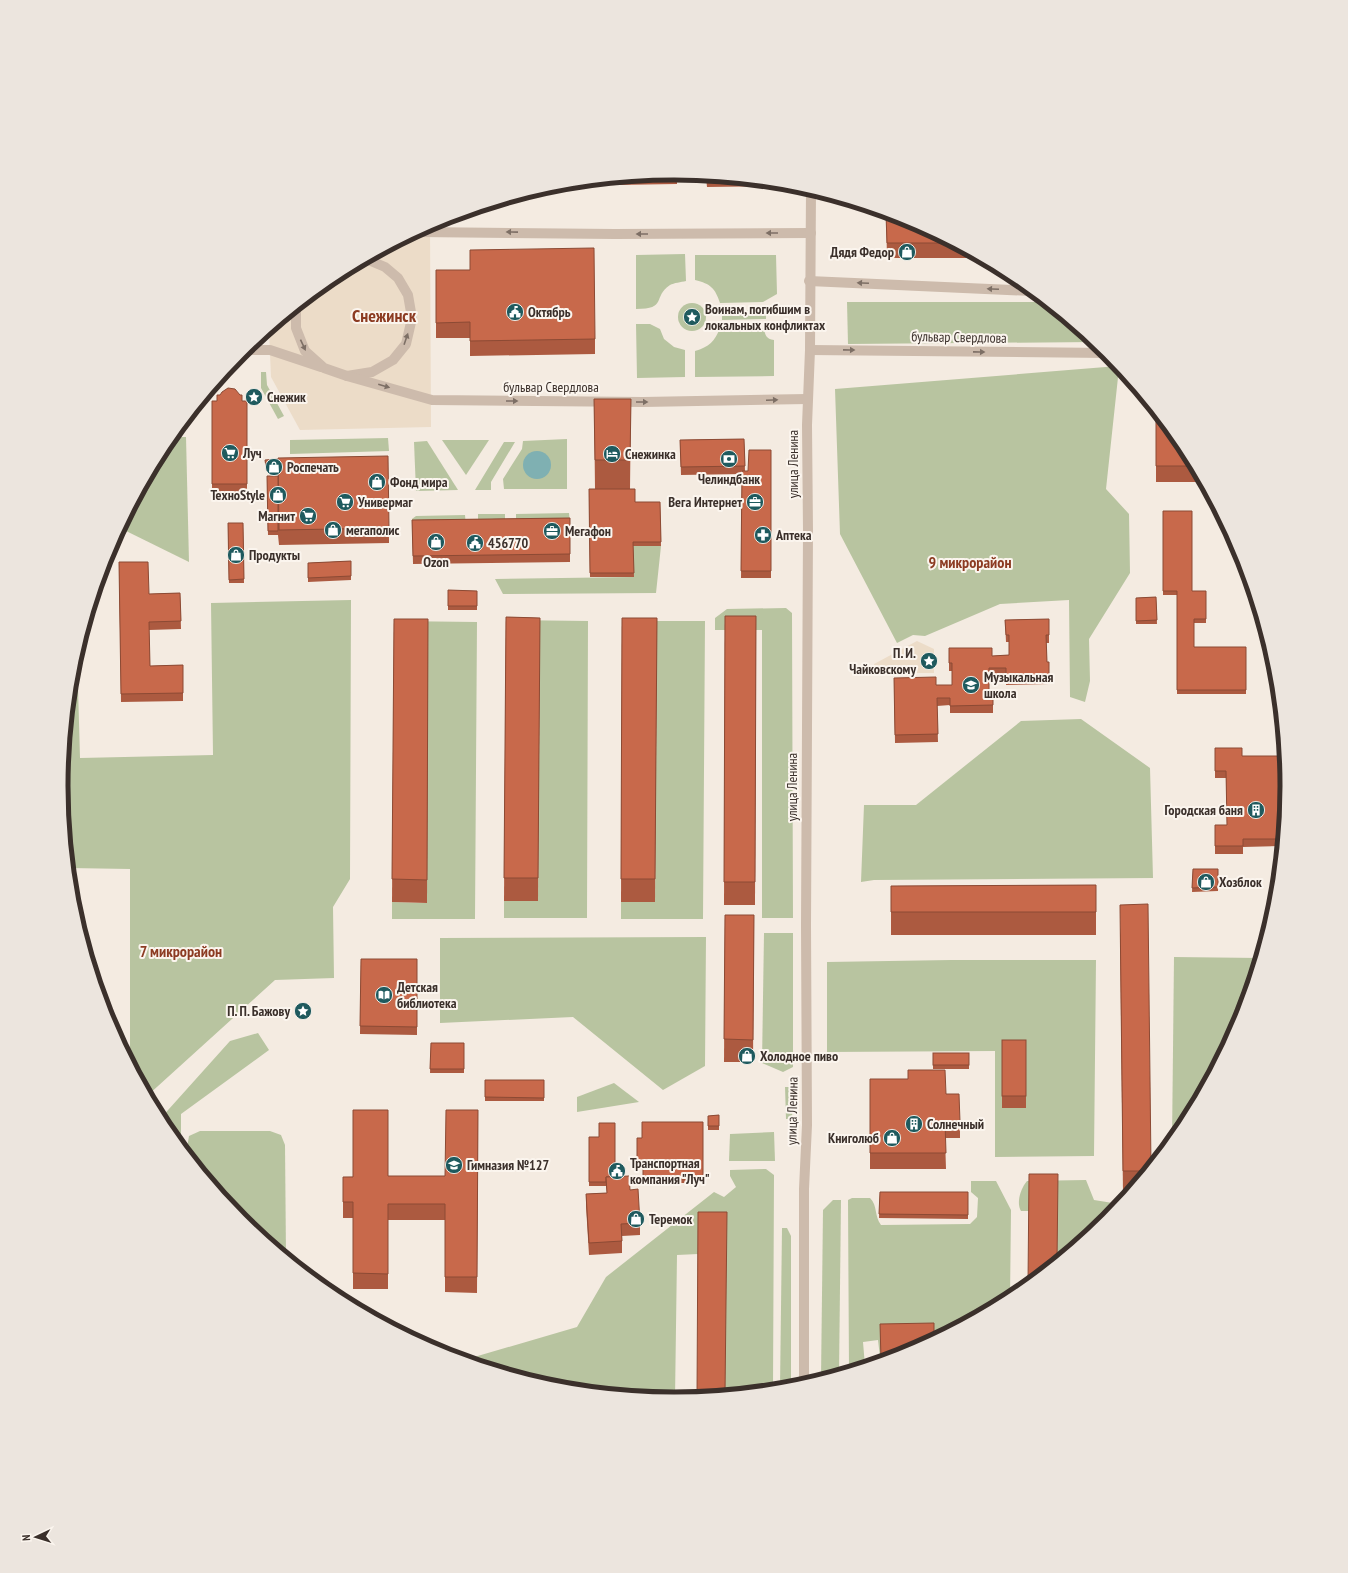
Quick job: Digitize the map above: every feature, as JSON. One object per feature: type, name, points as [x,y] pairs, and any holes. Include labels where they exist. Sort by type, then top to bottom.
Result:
[{"type":"street","name":"улица Ленина","points":[[804,1378],[804,1189],[807,1125],[807,399],[810,350],[809,281],[811,196]]},
{"type":"street","points":[[430,232],[616,234],[811,233]]},
{"type":"street","points":[[347,376],[372,372],[393,360],[406,344],[412,318],[408,296],[398,278],[385,267],[372,261]]},
{"type":"street","points":[[809,281],[1021,291]]},
{"type":"street","points":[[296,313],[296,328],[306,351],[324,368]]},
{"type":"street","name":"бульвар Свердлова","points":[[254,350],[270,350],[347,376],[432,400],[643,402],[807,399]]},
{"type":"street","name":"бульвар Свердлова","points":[[810,350],[1098,353]]},
{"type":"green space","points":[[685,254],[686,281],[670,285],[665,289],[656,305],[636,309],[636,255]]},
{"type":"green space","points":[[695,255],[776,255],[777,294],[763,302],[720,303],[712,287],[695,280]]},
{"type":"green space","points":[[847,302],[1037,302],[1086,342],[848,344]]},
{"type":"green space","points":[[692,303],[702,307],[706,317],[702,327],[692,331],[682,327],[678,317],[682,307]]},
{"type":"green space","points":[[766,310],[766,319],[722,320],[722,311]]},
{"type":"green space","points":[[636,324],[650,324],[660,329],[664,339],[674,347],[685,350],[685,377],[637,378]]},
{"type":"green space","points":[[720,328],[764,328],[766,336],[769,339],[774,340],[774,376],[695,377],[695,351],[704,348],[711,343],[716,337]]},
{"type":"green space","points":[[1111,367],[1118,374],[1106,489],[1129,514],[1130,573],[1089,639],[1090,681],[1085,702],[1070,697],[1069,600],[1000,604],[925,636],[913,635],[897,643],[840,534],[835,389]]},
{"type":"green space","points":[[261,372],[266,372],[267,385],[284,416],[278,419],[261,388]]},
{"type":"green space","points":[[179,437],[186,437],[189,562],[125,530],[149,483]]},
{"type":"green space","points":[[388,438],[389,451],[290,454],[290,440]]},
{"type":"green space","points":[[567,439],[567,489],[504,489],[503,479],[522,449],[523,441]]},
{"type":"green space","points":[[442,440],[489,440],[466,475]]},
{"type":"green space","points":[[427,441],[458,490],[416,491],[414,442]]},
{"type":"green space","points":[[504,442],[515,442],[491,482],[491,490],[475,490]]},
{"type":"green space","points":[[569,513],[570,524],[516,525],[516,514]]},
{"type":"green space","points":[[478,514],[505,514],[505,525],[478,526]]},
{"type":"green space","points":[[465,515],[466,527],[412,527],[412,519],[416,516]]},
{"type":"green space","points":[[633,546],[661,546],[656,593],[503,594],[495,579],[633,577]]},
{"type":"green space","points":[[351,600],[350,879],[333,907],[334,978],[275,980],[151,1092],[130,1055],[130,869],[73,868],[69,826],[68,786],[69,747],[73,707],[78,680],[80,758],[213,755],[211,603]]},
{"type":"green space","points":[[786,608],[792,613],[793,918],[762,918],[762,630],[715,630],[715,618],[727,609]]},
{"type":"green space","points":[[506,620],[588,621],[587,918],[504,918],[504,901],[538,901],[540,641]]},
{"type":"green space","points":[[394,621],[477,622],[475,919],[392,919],[392,902],[426,903]]},
{"type":"green space","points":[[622,621],[705,621],[703,919],[621,919],[621,902],[655,902],[657,641]]},
{"type":"green space","points":[[1081,719],[1150,768],[1153,878],[874,880],[861,882],[864,805],[916,805],[1021,721]]},
{"type":"green space","points":[[764,933],[793,933],[793,1067],[783,1072],[762,1063]]},
{"type":"green space","points":[[706,937],[705,1066],[663,1090],[573,1017],[440,1023],[440,938]]},
{"type":"green space","points":[[1174,957],[1255,958],[1248,981],[1218,1055],[1199,1090],[1172,1131]]},
{"type":"green space","points":[[1096,960],[1094,1156],[995,1157],[995,1051],[827,1052],[827,962]]},
{"type":"green space","points":[[258,1033],[269,1050],[181,1114],[181,1138],[164,1114],[230,1041]]},
{"type":"green space","points":[[614,1083],[639,1102],[577,1112],[577,1097]]},
{"type":"green space","points":[[785,1087],[790,1087],[793,1094],[792,1119],[786,1119]]},
{"type":"green space","points":[[200,1131],[270,1131],[281,1135],[285,1145],[286,1252],[245,1215],[218,1186],[187,1147],[189,1136]]},
{"type":"green space","points":[[774,1132],[775,1161],[729,1161],[730,1134]]},
{"type":"green space","points":[[766,1169],[774,1175],[773,1384],[724,1390],[698,1254],[677,1255],[675,1392],[634,1391],[556,1381],[517,1372],[472,1358],[577,1327],[606,1277],[714,1192],[724,1197],[736,1187],[730,1176],[730,1170]]},
{"type":"green space","points":[[1086,1180],[1094,1200],[1114,1203],[1074,1242],[1055,1257],[1029,1211],[1021,1211],[1019,1199],[1021,1191],[1027,1181]]},
{"type":"green space","points":[[971,1181],[996,1181],[1011,1210],[1010,1291],[942,1330],[880,1356],[878,1340],[863,1342],[865,1361],[849,1366],[848,1200],[852,1198],[870,1198],[874,1204],[877,1218],[881,1225],[970,1224],[977,1217],[978,1198],[971,1192]]},
{"type":"green space","points":[[833,1200],[841,1200],[839,1369],[821,1374],[823,1210]]},
{"type":"green space","points":[[782,1228],[787,1228],[791,1236],[791,1381],[780,1383]]},
{"type":"shaded area","points":[[430,232],[431,427],[300,430],[271,377],[269,335],[274,331],[337,283],[371,262],[406,243]]},
{"type":"shaded area","points":[[917,641],[934,649],[934,673],[874,673],[874,664]]},
{"type":"water","points":[[537,451],[547,455],[551,465],[547,475],[537,479],[527,475],[523,465],[527,455]]},
{"type":"building","points":[[886,220],[942,243],[887,243]]},
{"type":"building","name":"Октябрь","points":[[594,248],[595,339],[470,341],[470,322],[436,323],[436,270],[470,270],[470,250]]},
{"type":"building","points":[[228,388],[235,389],[240,395],[242,395],[242,401],[247,401],[247,484],[212,484],[212,401],[217,401],[217,395],[220,395]]},
{"type":"building","points":[[594,399],[631,399],[630,460],[595,460]]},
{"type":"building","points":[[1156,419],[1188,466],[1156,466]]},
{"type":"building","points":[[744,439],[745,466],[681,467],[680,440]]},
{"type":"building","points":[[749,450],[771,450],[771,571],[741,571],[742,471],[748,471]]},
{"type":"building","points":[[388,456],[389,528],[279,530],[278,458]]},
{"type":"building","points":[[278,459],[278,467],[266,467],[265,460]]},
{"type":"building","points":[[267,476],[278,476],[278,531],[268,531]]},
{"type":"building","name":"Снежинка","points":[[589,489],[635,489],[635,502],[660,502],[661,542],[633,542],[634,573],[590,573]]},
{"type":"building","points":[[1163,511],[1192,511],[1192,591],[1206,591],[1206,619],[1194,619],[1194,647],[1246,647],[1246,690],[1177,690],[1177,591],[1163,591]]},
{"type":"building","points":[[570,518],[570,554],[413,556],[412,520]]},
{"type":"building","name":"Продукты","points":[[228,523],[243,523],[244,579],[229,580]]},
{"type":"building","points":[[351,561],[351,576],[308,578],[308,563]]},
{"type":"building","points":[[119,562],[148,562],[149,594],[180,593],[181,621],[149,622],[150,666],[183,665],[183,693],[121,694]]},
{"type":"building","points":[[448,590],[477,591],[477,606],[448,606]]},
{"type":"building","points":[[1156,597],[1157,620],[1136,621],[1136,598]]},
{"type":"building","points":[[725,616],[756,616],[755,882],[724,882]]},
{"type":"building","points":[[506,617],[540,618],[538,878],[504,878]]},
{"type":"building","points":[[622,618],[657,618],[655,879],[621,879]]},
{"type":"building","points":[[394,619],[428,619],[427,880],[392,879]]},
{"type":"building","name":"Музыкальная школа","points":[[1049,619],[1049,635],[1046,635],[1049,676],[1006,677],[1006,668],[989,668],[989,691],[993,691],[993,705],[950,706],[950,698],[937,698],[938,734],[895,735],[894,678],[936,677],[936,685],[952,685],[952,663],[949,663],[949,648],[992,648],[992,656],[1009,655],[1009,635],[1006,635],[1005,620]]},
{"type":"building","name":"Городская баня","points":[[1215,748],[1242,748],[1242,756],[1279,756],[1280,786],[1278,839],[1243,839],[1243,846],[1215,846],[1215,825],[1227,825],[1226,771],[1215,771]]},
{"type":"building","points":[[1193,869],[1218,869],[1218,887],[1192,888]]},
{"type":"building","points":[[1096,885],[1096,912],[891,912],[891,886]]},
{"type":"building","points":[[1148,904],[1151,1160],[1142,1171],[1123,1171],[1120,905]]},
{"type":"building","points":[[725,915],[754,915],[753,1040],[724,1039]]},
{"type":"building","points":[[361,959],[417,959],[417,1027],[360,1026]]},
{"type":"building","points":[[1002,1040],[1026,1040],[1026,1096],[1002,1096]]},
{"type":"building","points":[[431,1043],[464,1043],[464,1069],[430,1069]]},
{"type":"building","points":[[933,1053],[969,1053],[969,1065],[933,1065]]},
{"type":"building","name":"Солнечный","points":[[908,1070],[945,1070],[946,1094],[959,1094],[960,1122],[945,1122],[946,1153],[870,1153],[870,1079],[908,1079]]},
{"type":"building","points":[[485,1080],[544,1080],[544,1098],[485,1097]]},
{"type":"building","points":[[353,1110],[388,1110],[388,1176],[445,1176],[446,1110],[478,1110],[477,1277],[445,1277],[445,1204],[388,1204],[388,1274],[353,1273],[353,1202],[343,1202],[343,1177],[353,1177]]},
{"type":"building","points":[[719,1115],[719,1126],[708,1126],[708,1116]]},
{"type":"building","points":[[642,1122],[703,1122],[703,1179],[643,1179],[643,1161],[637,1161],[637,1138],[642,1138]]},
{"type":"building","points":[[599,1123],[615,1123],[615,1177],[606,1177],[606,1182],[589,1182],[589,1137],[599,1137]]},
{"type":"building","points":[[1029,1174],[1058,1174],[1057,1256],[1028,1278]]},
{"type":"building","points":[[629,1176],[630,1190],[638,1189],[640,1223],[621,1224],[622,1241],[589,1243],[586,1194],[607,1193],[606,1177]]},
{"type":"building","points":[[880,1192],[968,1192],[968,1215],[879,1214]]},
{"type":"building","points":[[698,1212],[727,1212],[725,1390],[697,1391]]},
{"type":"building","points":[[934,1323],[934,1334],[881,1355],[880,1324]]},
{"type":"place","name":"Дядя Федор","points":[[907,252]]},
{"type":"place","name":"Октябрь","points":[[515,312]]},
{"type":"place","name":"Воинам, погибшим в локальных конфликтах","points":[[692,317]]},
{"type":"place","name":"Снежик","points":[[254,397]]},
{"type":"place","name":"Луч","points":[[230,453]]},
{"type":"place","name":"Снежинка","points":[[612,454]]},
{"type":"place","name":"Челиндбанк","points":[[729,459]]},
{"type":"place","name":"Роспечать","points":[[274,467]]},
{"type":"place","name":"Фонд мира","points":[[377,482]]},
{"type":"place","name":"ТехноStyle","points":[[278,495]]},
{"type":"place","name":"Универмаг","points":[[345,502]]},
{"type":"place","name":"Вега Интернет","points":[[755,502]]},
{"type":"place","name":"Магнит","points":[[308,516]]},
{"type":"place","name":"мегаполис","points":[[333,530]]},
{"type":"place","name":"Мегафон","points":[[552,531]]},
{"type":"place","name":"Аптека","points":[[763,535]]},
{"type":"place","name":"Ozon","points":[[436,542]]},
{"type":"place","name":"456770","points":[[475,543]]},
{"type":"place","name":"Продукты","points":[[236,555]]},
{"type":"place","name":"П. И. Чайковскому","points":[[929,661]]},
{"type":"place","name":"Музыкальная школа","points":[[971,685]]},
{"type":"place","name":"Городская баня","points":[[1256,810]]},
{"type":"place","name":"Хозблок","points":[[1206,882]]},
{"type":"place","name":"Детская библиотека","points":[[384,995]]},
{"type":"place","name":"П. П. Бажову","points":[[303,1011]]},
{"type":"place","name":"Холодное пиво","points":[[747,1056]]},
{"type":"place","name":"Солнечный","points":[[914,1124]]},
{"type":"place","name":"Книголюб","points":[[892,1138]]},
{"type":"place","name":"Гимназия №127","points":[[454,1165]]},
{"type":"place","name":"Транспортная компания \"Луч\"","points":[[617,1171]]},
{"type":"place","name":"Теремок","points":[[636,1219]]},
{"type":"district","name":"Снежинск","points":[[384,316]]},
{"type":"district","name":"9 микрорайон","points":[[970,562]]},
{"type":"district","name":"7 микрорайон","points":[[181,951]]}]
